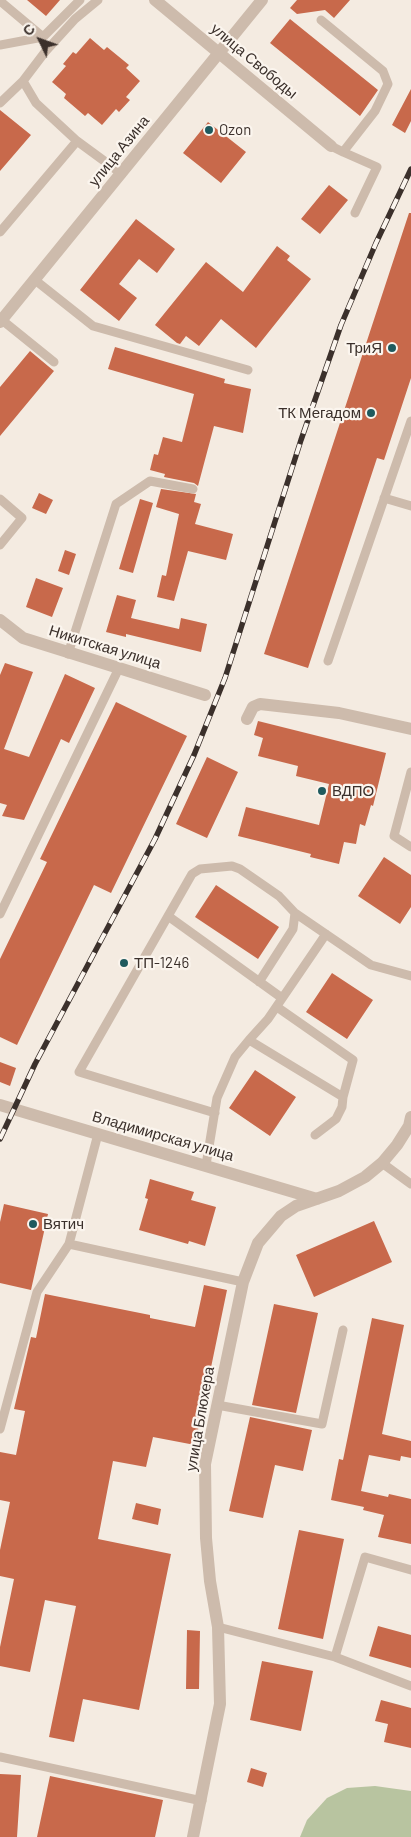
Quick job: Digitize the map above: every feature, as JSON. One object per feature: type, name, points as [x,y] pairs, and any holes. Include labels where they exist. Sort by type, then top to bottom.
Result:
[{"type":"street","name":"улица Свободы","points":[[155,0],[332,146]]},
{"type":"street","name":"улица Азина","points":[[1,321],[262,0]]},
{"type":"street","name":"Никитская улица","points":[[0,620],[22,638],[68,654],[205,695]]},
{"type":"street","points":[[247,719],[253,707],[260,704],[339,714],[411,729]]},
{"type":"street","name":"Владимирская улица","points":[[0,1104],[317,1199]]},
{"type":"street","name":"улица Блюхера","points":[[193,1837],[202,1801],[220,1704],[218,1627],[210,1581],[205,1501],[205,1464],[243,1282],[258,1243],[280,1216],[296,1206],[339,1192],[365,1177],[382,1163],[397,1145],[409,1126],[411,1117]]},
{"type":"lane","points":[[0,45],[42,37],[80,0]]},
{"type":"lane","points":[[0,103],[22,82],[45,52],[75,19],[98,0]]},
{"type":"lane","points":[[0,1],[42,37]]},
{"type":"lane","points":[[321,20],[383,71],[388,84],[374,111],[343,152]]},
{"type":"lane","points":[[22,82],[36,103],[77,141],[122,174]]},
{"type":"lane","points":[[0,232],[77,141]]},
{"type":"lane","points":[[332,146],[377,167],[355,213]]},
{"type":"lane","points":[[35,280],[93,326],[248,370]]},
{"type":"lane","points":[[1,321],[54,362]]},
{"type":"lane","points":[[328,661],[411,421]]},
{"type":"lane","points":[[68,654],[116,504],[150,481],[193,489]]},
{"type":"lane","points":[[384,498],[411,506]]},
{"type":"lane","points":[[0,499],[22,518],[0,545]]},
{"type":"lane","points":[[0,914],[118,668]]},
{"type":"lane","points":[[411,772],[394,836],[411,847]]},
{"type":"lane","points":[[215,1113],[79,1072],[192,874],[200,869],[232,866],[240,869],[279,896],[294,913],[371,965],[411,976]]},
{"type":"lane","points":[[259,982],[293,930],[294,913]]},
{"type":"lane","points":[[168,916],[282,998]]},
{"type":"lane","points":[[206,1165],[217,1098],[235,1057],[276,1007],[326,934]]},
{"type":"lane","points":[[276,1007],[353,1060],[342,1106],[336,1119],[315,1135]]},
{"type":"lane","points":[[249,1040],[343,1098]]},
{"type":"lane","points":[[0,1429],[37,1292],[69,1244],[98,1134]]},
{"type":"lane","points":[[382,1163],[411,1184]]},
{"type":"lane","points":[[69,1244],[243,1282]]},
{"type":"lane","points":[[217,1405],[322,1424],[343,1330]]},
{"type":"lane","points":[[335,1658],[365,1557],[411,1570]]},
{"type":"lane","points":[[218,1627],[335,1658],[411,1686]]},
{"type":"lane","points":[[0,1758],[202,1801]]},
{"type":"green space","points":[[375,1786],[411,1791],[411,1837],[300,1837],[307,1820],[327,1798],[347,1788]]},
{"type":"building","points":[[27,0],[60,0],[46,16]]},
{"type":"building","points":[[297,0],[350,0],[334,18],[325,10],[297,14],[290,8]]},
{"type":"building","points":[[290,19],[378,90],[360,116],[270,43]]},
{"type":"building","points":[[90,38],[104,50],[107,47],[129,65],[126,68],[140,81],[126,97],[130,100],[119,112],[116,109],[102,125],[88,113],[85,116],[64,98],[66,94],[52,82],[66,66],[63,64],[73,52],[76,54]]},
{"type":"building","points":[[411,89],[411,121],[405,133],[392,125]]},
{"type":"building","points":[[0,110],[31,135],[0,171]]},
{"type":"building","points":[[208,122],[246,152],[221,183],[183,153]]},
{"type":"building","points":[[329,185],[348,200],[320,234],[301,219]]},
{"type":"building","name":"ТК Мегадом","points":[[409,213],[411,213],[411,378],[384,460],[377,458],[308,668],[264,654]]},
{"type":"building","points":[[136,219],[175,249],[157,273],[139,259],[119,284],[137,298],[119,321],[80,290]]},
{"type":"building","points":[[277,246],[290,256],[287,260],[311,279],[256,348],[221,319],[199,346],[186,336],[180,344],[177,343],[155,325],[206,262],[243,292]]},
{"type":"building","points":[[115,347],[225,379],[224,383],[251,389],[243,433],[214,426],[198,486],[194,483],[164,477],[165,474],[150,470],[154,454],[158,455],[163,437],[182,442],[194,394],[108,369]]},
{"type":"building","points":[[30,351],[54,371],[0,436],[0,387]]},
{"type":"building","points":[[161,489],[196,494],[194,502],[201,504],[195,524],[233,534],[226,560],[188,551],[174,601],[157,597],[162,575],[166,576],[179,514],[156,507]]},
{"type":"building","points":[[39,493],[53,500],[46,514],[32,508]]},
{"type":"building","points":[[140,499],[153,503],[133,573],[119,569]]},
{"type":"building","points":[[65,550],[76,554],[69,575],[58,571]]},
{"type":"building","points":[[36,578],[63,588],[52,617],[26,607]]},
{"type":"building","points":[[117,595],[136,600],[131,618],[179,629],[181,618],[207,624],[201,652],[126,634],[126,637],[106,632]]},
{"type":"building","points":[[5,663],[33,672],[4,749],[29,757],[65,674],[95,688],[69,743],[61,739],[24,820],[2,816],[7,805],[0,803],[0,675]]},
{"type":"building","points":[[116,702],[187,736],[111,893],[94,885],[17,1045],[0,1037],[0,959],[47,862],[40,859]]},
{"type":"building","points":[[258,721],[386,753],[373,806],[371,805],[365,826],[360,824],[356,844],[344,842],[339,864],[310,857],[311,854],[238,836],[246,807],[319,825],[329,784],[296,776],[298,766],[258,756],[263,738],[254,735]]},
{"type":"building","points":[[207,757],[238,772],[207,838],[176,824]]},
{"type":"building","points":[[384,857],[411,875],[411,907],[400,924],[358,896]]},
{"type":"building","points":[[216,885],[279,927],[258,959],[195,917]]},
{"type":"building","points":[[332,973],[373,1000],[347,1039],[306,1012]]},
{"type":"building","points":[[0,1062],[16,1068],[10,1086],[0,1082]]},
{"type":"building","points":[[255,1070],[296,1097],[270,1136],[229,1108]]},
{"type":"building","points":[[150,1179],[194,1192],[191,1200],[216,1207],[205,1246],[189,1241],[188,1244],[139,1230],[148,1199],[145,1198]]},
{"type":"building","points":[[4,1204],[48,1214],[31,1290],[0,1283],[0,1222]]},
{"type":"building","points":[[374,1221],[392,1262],[314,1297],[296,1255]]},
{"type":"building","points":[[204,1285],[227,1290],[195,1445],[153,1437],[146,1467],[113,1461],[98,1539],[171,1554],[139,1710],[83,1699],[74,1742],[49,1737],[76,1606],[45,1600],[30,1672],[0,1666],[0,1647],[14,1579],[0,1576],[0,1550],[10,1502],[0,1500],[0,1452],[16,1455],[25,1411],[14,1409],[31,1337],[36,1338],[45,1294],[150,1315],[150,1318],[195,1327]]},
{"type":"building","points":[[274,1304],[318,1313],[296,1413],[252,1405]]},
{"type":"building","points":[[372,1318],[404,1325],[382,1434],[411,1441],[411,1458],[401,1456],[400,1461],[369,1455],[361,1491],[388,1497],[389,1494],[411,1499],[411,1544],[378,1537],[384,1515],[363,1510],[364,1507],[331,1500],[339,1459],[343,1460]]},
{"type":"building","points":[[250,1417],[312,1430],[303,1471],[275,1465],[263,1518],[229,1511]]},
{"type":"building","points":[[136,1503],[161,1509],[158,1525],[132,1519]]},
{"type":"building","points":[[299,1530],[344,1539],[323,1639],[278,1629]]},
{"type":"building","points":[[378,1626],[411,1635],[411,1668],[369,1656]]},
{"type":"building","points":[[187,1630],[200,1631],[199,1689],[186,1689]]},
{"type":"building","points":[[262,1661],[313,1671],[301,1731],[250,1720]]},
{"type":"building","points":[[381,1700],[411,1708],[411,1748],[384,1742],[388,1724],[375,1721]]},
{"type":"building","points":[[251,1768],[267,1773],[263,1787],[247,1782]]},
{"type":"building","points":[[0,1774],[21,1775],[17,1837],[0,1837]]},
{"type":"building","points":[[50,1776],[163,1800],[155,1837],[37,1837]]},
{"type":"railway","points":[[0,1139],[35,1064],[155,839],[194,755],[225,678],[301,440],[341,325],[376,243],[411,169]]},
{"type":"place","name":"Ozon","points":[[209,130]]},
{"type":"place","name":"ТриЯ","points":[[392,348]]},
{"type":"place","name":"ТК Мегадом","points":[[371,413]]},
{"type":"place","name":"ВДПО","points":[[322,791]]},
{"type":"place","name":"ТП-1246","points":[[124,963]]},
{"type":"place","name":"Вятич","points":[[33,1224]]}]
